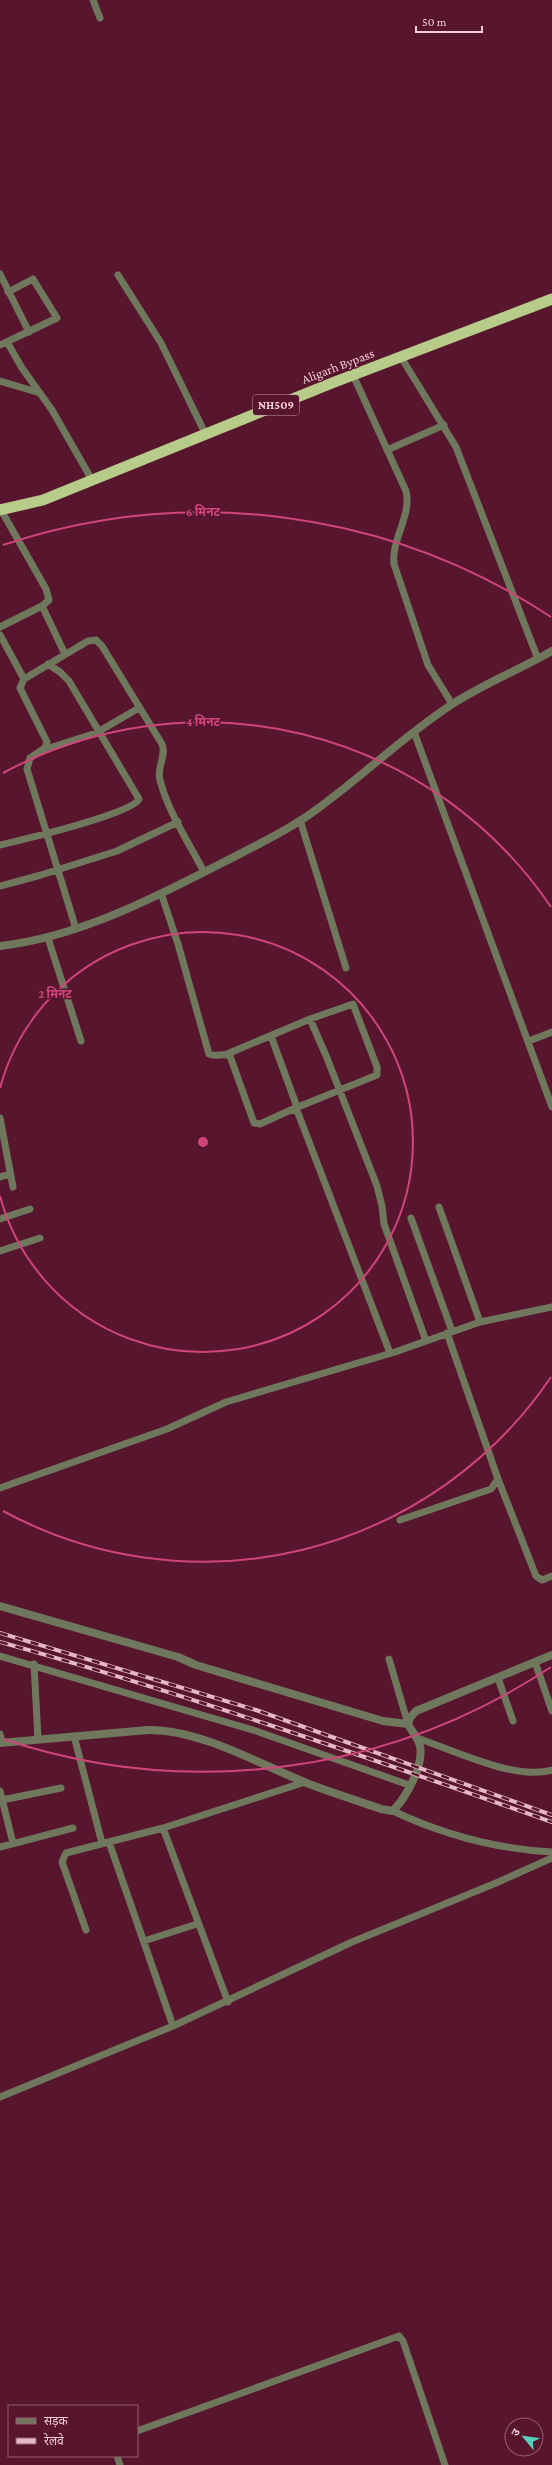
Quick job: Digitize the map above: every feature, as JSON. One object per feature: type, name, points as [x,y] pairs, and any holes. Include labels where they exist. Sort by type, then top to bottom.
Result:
[{"type":"highway","name":"Aligarh Bypass","points":[[1,510],[43,500],[206,433],[356,382],[401,357],[552,299]]},
{"type":"street","points":[[93,0],[100,18]]},
{"type":"street","points":[[0,274],[29,332]]},
{"type":"street","points":[[118,275],[156,334],[206,433]]},
{"type":"street","points":[[0,345],[57,318],[33,279],[8,292]]},
{"type":"street","points":[[7,342],[40,393],[92,480]]},
{"type":"street","points":[[401,357],[456,446],[538,659]]},
{"type":"street","points":[[0,381],[40,393]]},
{"type":"street","points":[[356,382],[407,495],[394,554],[395,568],[428,665],[452,704]]},
{"type":"street","points":[[387,450],[444,425]]},
{"type":"street","points":[[0,627],[42,606],[49,600],[46,589],[1,510]]},
{"type":"street","points":[[42,606],[64,654]]},
{"type":"street","points":[[0,635],[24,679]]},
{"type":"street","points":[[43,750],[47,747],[47,742],[21,693],[20,688],[24,679],[64,654],[88,641],[96,640],[102,646],[164,749],[158,772],[159,779],[178,822],[204,872]]},
{"type":"street","points":[[0,946],[48,938],[76,928],[161,893],[204,872],[300,820],[344,788],[414,732],[452,704],[552,651]]},
{"type":"street","points":[[0,845],[112,814],[137,802],[138,796],[100,731],[68,681],[60,672],[48,664]]},
{"type":"street","points":[[76,928],[27,769],[30,758],[43,750],[100,731],[139,708]]},
{"type":"street","points":[[414,732],[529,1041],[552,1107]]},
{"type":"street","points":[[300,820],[346,968]]},
{"type":"street","points":[[0,886],[58,870],[126,848],[178,822]]},
{"type":"street","points":[[161,893],[178,944],[207,1049],[214,1056],[227,1054],[310,1019],[352,1004],[356,1007],[378,1071],[374,1077],[295,1108],[260,1124],[254,1124],[232,1059],[227,1054]]},
{"type":"street","points":[[48,938],[81,1041]]},
{"type":"street","points":[[310,1019],[340,1090],[381,1198],[384,1224],[426,1341]]},
{"type":"street","points":[[529,1041],[552,1032]]},
{"type":"street","points":[[271,1036],[295,1108],[300,1116],[390,1353]]},
{"type":"street","points":[[0,1118],[2,1138],[13,1187]]},
{"type":"street","points":[[0,1177],[10,1174]]},
{"type":"street","points":[[439,1207],[480,1322]]},
{"type":"street","points":[[0,1219],[30,1209]]},
{"type":"street","points":[[411,1218],[498,1479],[536,1576],[542,1580],[552,1576]]},
{"type":"street","points":[[0,1251],[40,1238]]},
{"type":"street","points":[[0,1488],[167,1429],[226,1402],[390,1353],[480,1322],[552,1307]]},
{"type":"street","points":[[400,1520],[491,1489],[498,1479]]},
{"type":"street","points":[[0,1606],[178,1656],[196,1665],[311,1702],[383,1722],[408,1724]]},
{"type":"street","points":[[408,1724],[410,1718],[420,1707],[498,1678],[552,1655]]},
{"type":"street","points":[[0,1656],[34,1664],[256,1731],[409,1785]]},
{"type":"street","points":[[389,1659],[408,1724],[417,1738],[420,1748],[420,1755],[415,1774],[393,1811]]},
{"type":"street","points":[[535,1662],[552,1711]]},
{"type":"street","points":[[34,1664],[38,1739]]},
{"type":"street","points":[[498,1678],[513,1721]]},
{"type":"street","points":[[0,1734],[1,1743],[148,1730],[170,1731],[209,1743],[305,1782],[382,1809],[393,1811],[426,1826],[502,1848],[552,1852]]},
{"type":"street","points":[[74,1736],[106,1843],[144,1941],[173,2026]]},
{"type":"street","points":[[417,1738],[513,1769],[532,1773],[552,1770]]},
{"type":"street","points":[[86,1930],[64,1868],[62,1858],[69,1851],[163,1828],[305,1782]]},
{"type":"street","points":[[2,1800],[61,1788]]},
{"type":"street","points":[[0,1791],[13,1843]]},
{"type":"street","points":[[0,1847],[73,1828]]},
{"type":"street","points":[[163,1828],[197,1924],[228,2002]]},
{"type":"street","points":[[0,2097],[173,2026],[228,2002],[346,1945],[496,1883],[552,1858]]},
{"type":"street","points":[[144,1941],[197,1924]]},
{"type":"street","points":[[138,2431],[399,2336],[406,2348],[445,2465]]},
{"type":"railway","points":[[0,1633],[256,1710],[552,1815]]},
{"type":"railway","points":[[0,1642],[208,1705],[552,1822]]}]
